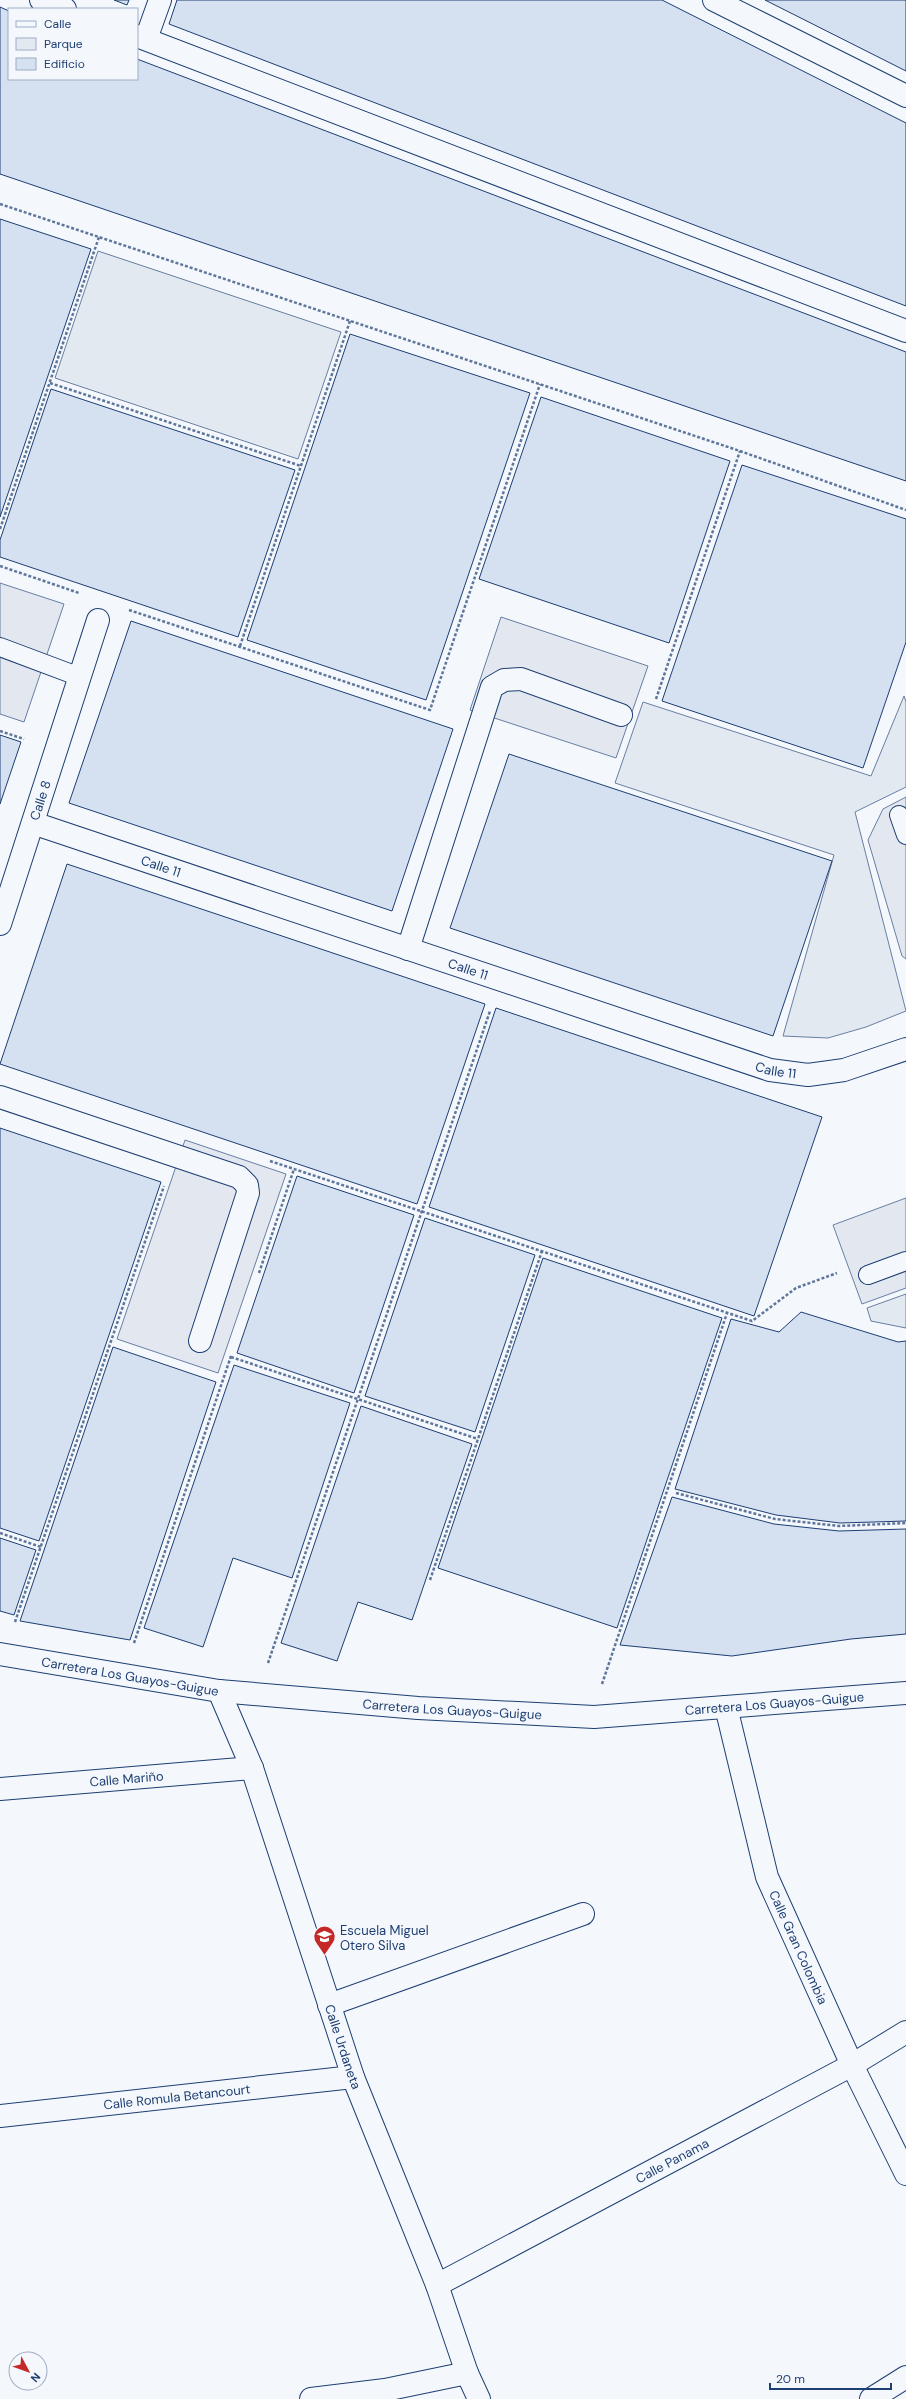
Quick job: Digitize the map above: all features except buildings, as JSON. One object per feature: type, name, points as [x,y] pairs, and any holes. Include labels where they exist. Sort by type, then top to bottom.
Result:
[{"type":"street","points":[[41,0],[62,8]]},
{"type":"street","points":[[160,0],[142,38],[906,331]]},
{"type":"street","points":[[714,0],[906,96]]},
{"type":"street","name":"Calle 8","points":[[0,924],[98,620]]},
{"type":"street","points":[[408,949],[492,687],[504,680],[521,679],[621,715]]},
{"type":"street","name":"Calle 11","points":[[33,824],[770,1070],[808,1075],[844,1070],[906,1049]]},
{"type":"street","points":[[0,1097],[239,1177],[247,1185],[248,1193],[200,1341]]},
{"type":"street","name":"Carretera Los Guayos-Guigue","points":[[2,1655],[219,1691],[418,1708],[591,1717],[906,1693]]},
{"type":"street","name":"Calle Urdaneta","points":[[219,1691],[252,1768],[353,2077],[437,2285],[467,2372],[479,2399]]},
{"type":"street","name":"Calle Gran Colombia","points":[[726,1707],[767,1877],[852,2065],[906,2174]]},
{"type":"street","name":"Calle Mariño","points":[[0,1789],[252,1768]]},
{"type":"street","points":[[329,2005],[582,1914]]},
{"type":"street","name":"Calle Panama","points":[[437,2285],[852,2065],[906,2032]]},
{"type":"street","name":"Calle Romula Betancourt","points":[[0,2116],[353,2077]]},
{"type":"street","points":[[311,2399],[385,2390],[467,2372]]},
{"type":"street","points":[[871,2399],[906,2377]]},
{"type":"lane","points":[[0,647],[80,677]]},
{"type":"lane","points":[[899,815],[906,835]]},
{"type":"lane","points":[[868,1275],[906,1261]]},
{"type":"path","points":[[0,204],[740,451],[906,510]]},
{"type":"path","points":[[0,529],[99,237]]},
{"type":"path","points":[[240,646],[350,320]]},
{"type":"path","points":[[50,383],[301,466]]},
{"type":"path","points":[[128,609],[430,710],[540,384]]},
{"type":"path","points":[[656,699],[740,451]]},
{"type":"path","points":[[0,566],[82,594]]},
{"type":"path","points":[[257,1694],[500,980]]},
{"type":"path","points":[[2,1655],[41,1547],[174,1154]]},
{"type":"path","points":[[264,1159],[752,1321],[796,1288],[842,1271]]},
{"type":"path","points":[[259,1274],[294,1169]]},
{"type":"path","points":[[430,1580],[542,1251]]},
{"type":"path","points":[[591,1717],[727,1313]]},
{"type":"path","points":[[123,1675],[234,1349]]},
{"type":"path","points":[[231,1357],[478,1439]]},
{"type":"path","points":[[676,1493],[775,1519],[839,1526],[906,1524]]},
{"type":"path","points":[[0,1533],[41,1547]]},
{"type":"green space","points":[[98,251],[341,332],[298,459],[55,378]]},
{"type":"green space","points":[[904,696],[906,702],[906,787],[855,812],[906,1011],[866,1027],[828,1038],[783,1036],[834,855],[615,783],[643,702],[871,776]]},
{"type":"green space","points":[[906,1294],[906,1328],[871,1321],[867,1308]]},
{"type":"shaded area","points":[[0,583],[64,604],[24,722],[0,714]]},
{"type":"shaded area","points":[[501,617],[648,666],[616,758],[470,710]]},
{"type":"shaded area","points":[[906,797],[906,959],[902,956],[868,840],[883,809]]},
{"type":"shaded area","points":[[185,1140],[286,1174],[218,1373],[117,1339]]},
{"type":"shaded area","points":[[906,1198],[906,1288],[862,1304],[833,1225]]},
{"type":"place","name":"Escuela Miguel Otero Silva","points":[[325,1956]]}]
